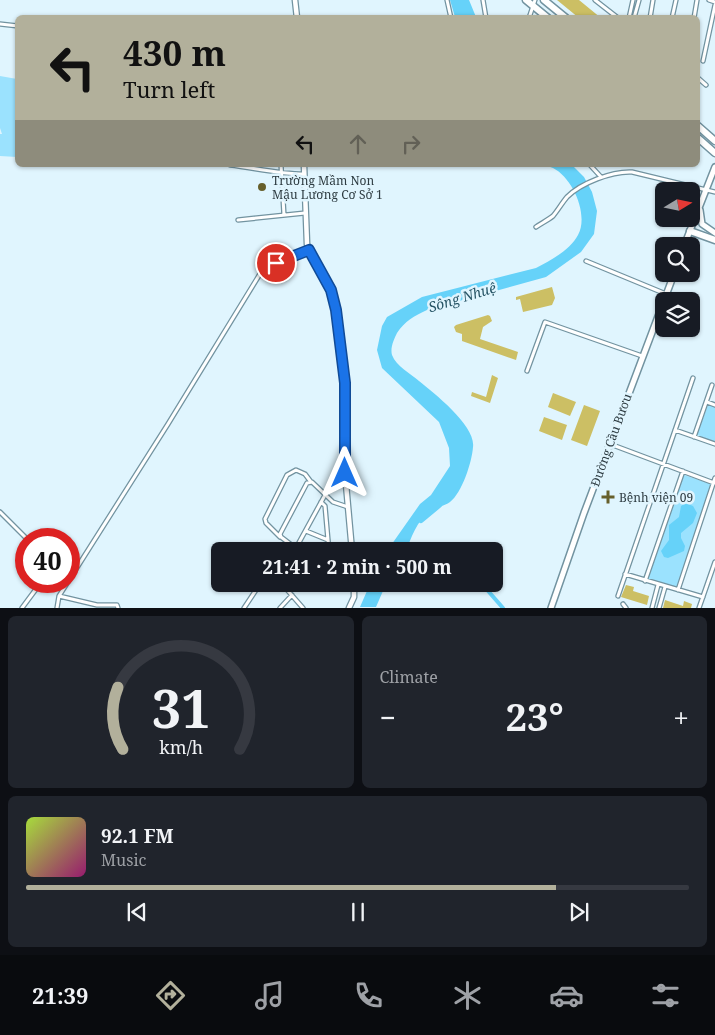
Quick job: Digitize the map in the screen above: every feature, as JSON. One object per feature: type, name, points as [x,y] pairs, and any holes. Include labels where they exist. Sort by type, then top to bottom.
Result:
[{"type":"highway","points":[[526,0],[534,3],[545,15]]},
{"type":"highway","points":[[544,0],[562,15]]},
{"type":"highway","points":[[700,128],[715,141]]},
{"type":"highway","points":[[700,140],[715,153]]},
{"type":"highway","points":[[690,231],[705,238],[715,240]]},
{"type":"main road","points":[[700,206],[715,166]]},
{"type":"main road","points":[[700,216],[702,224],[715,232]]},
{"type":"main road","points":[[688,237],[691,228]]},
{"type":"main road","name":"Đường Cầu Bươu","points":[[551,608],[655,322]]},
{"type":"street","points":[[295,0],[297,15]]},
{"type":"street","points":[[447,0],[450,15]]},
{"type":"street","points":[[483,0],[486,15]]},
{"type":"street","points":[[595,0],[614,15]]},
{"type":"street","points":[[630,15],[633,0]]},
{"type":"street","points":[[635,15],[639,0]]},
{"type":"street","points":[[650,15],[653,0]]},
{"type":"street","points":[[673,15],[676,0]]},
{"type":"street","points":[[694,15],[697,0]]},
{"type":"street","points":[[702,61],[715,3],[709,0]]},
{"type":"street","points":[[530,15],[534,3]]},
{"type":"street","points":[[0,24],[15,26]]},
{"type":"street","points":[[700,80],[706,85]]},
{"type":"street","points":[[269,167],[282,174],[304,174]]},
{"type":"street","points":[[281,167],[284,215]]},
{"type":"street","points":[[304,167],[305,213],[309,250],[331,290],[336,310],[345,383],[345,473],[351,542]]},
{"type":"street","points":[[592,167],[601,178]]},
{"type":"street","points":[[536,227],[552,216],[567,197],[574,192],[619,171],[632,172],[715,192]]},
{"type":"street","points":[[238,220],[305,213]]},
{"type":"street","points":[[80,562],[262,269],[309,250]]},
{"type":"street","points":[[586,261],[661,292]]},
{"type":"street","points":[[527,371],[545,322],[642,356]]},
{"type":"street","points":[[618,596],[693,378]]},
{"type":"street","points":[[694,437],[712,385]]},
{"type":"street","points":[[706,402],[715,405]]},
{"type":"street","points":[[675,430],[715,444]]},
{"type":"street","points":[[610,444],[714,483]]},
{"type":"street","points":[[288,542],[266,523],[265,519],[287,475],[296,470],[305,474],[325,495],[337,504],[348,507]]},
{"type":"street","points":[[646,581],[683,472]]},
{"type":"street","points":[[678,590],[715,478]]},
{"type":"street","points":[[281,537],[281,532],[307,483],[312,482]]},
{"type":"street","points":[[301,542],[325,495]]},
{"type":"street","points":[[306,531],[328,540],[325,506],[321,502]]},
{"type":"street","points":[[0,512],[16,528]]},
{"type":"street","points":[[699,608],[715,562]]},
{"type":"street","points":[[625,574],[703,597]]},
{"type":"street","points":[[652,608],[658,585]]},
{"type":"street","points":[[659,608],[665,587]]},
{"type":"street","points":[[246,607],[255,592]]},
{"type":"street","points":[[289,592],[304,608]]},
{"type":"street","points":[[349,608],[354,592]]},
{"type":"street","points":[[22,608],[33,593]]},
{"type":"street","points":[[57,608],[62,593]]},
{"type":"street","points":[[280,608],[292,595]]},
{"type":"street","points":[[60,596],[97,605],[117,606],[118,608]]},
{"type":"shaded area","points":[[0,76],[15,79],[15,157],[0,156],[0,134],[2,134],[0,128]]},
{"type":"shaded area","points":[[708,405],[715,407],[715,442],[697,435]]},
{"type":"shaded area","points":[[684,475],[711,484],[677,587],[648,579]]},
{"type":"water","points":[[450,0],[469,0],[475,15],[454,15]]},
{"type":"water","points":[[551,167],[574,167],[584,177],[592,192],[597,211],[594,234],[581,252],[546,277],[427,310],[410,319],[397,333],[392,349],[394,359],[453,411],[468,430],[473,447],[466,477],[454,498],[447,504],[431,510],[421,520],[410,542],[393,542],[420,504],[431,495],[450,466],[449,448],[439,422],[382,368],[377,350],[382,326],[387,317],[422,297],[536,268],[565,250],[578,235],[582,218],[577,198],[567,180]]},
{"type":"water","points":[[686,503],[693,506],[697,513],[693,523],[681,533],[685,546],[684,551],[668,558],[664,557],[661,551],[669,540],[669,525],[679,517],[681,506]]},
{"type":"water","points":[[367,592],[383,592],[376,607],[360,607]]},
{"type":"building","points":[[557,0],[579,0],[597,15],[575,15]]},
{"type":"building","points":[[552,287],[555,298],[552,305],[523,312],[520,299],[516,300],[516,297]]},
{"type":"building","points":[[488,315],[492,321],[483,327],[480,339],[518,352],[516,360],[462,341],[462,334],[456,332],[454,327],[456,325]]},
{"type":"building","points":[[492,375],[498,378],[490,403],[471,396],[472,392],[486,397]]},
{"type":"building","points":[[553,393],[576,402],[570,416],[548,407]]},
{"type":"building","points":[[584,405],[600,411],[587,446],[571,440]]},
{"type":"building","points":[[544,417],[567,425],[562,440],[539,431]]},
{"type":"building","points":[[626,585],[634,587],[633,591],[649,596],[647,605],[621,597]]},
{"type":"building","points":[[665,600],[683,606],[684,601],[692,604],[691,608],[663,608]]},
{"type":"waterway","name":"Sông Nhuệ","points":[[421,520],[439,505]]},
{"type":"waterway","points":[[489,592],[503,608]]},
{"type":"place","name":"Trường Mầm Non Mậu Lương Cơ Sở 1","points":[[262,187]]},
{"type":"place","name":"Bệnh viện 09","points":[[608,497]]},
{"type":"route","points":[[276,263],[309,250],[331,290],[336,310],[345,383],[345,473]]}]
